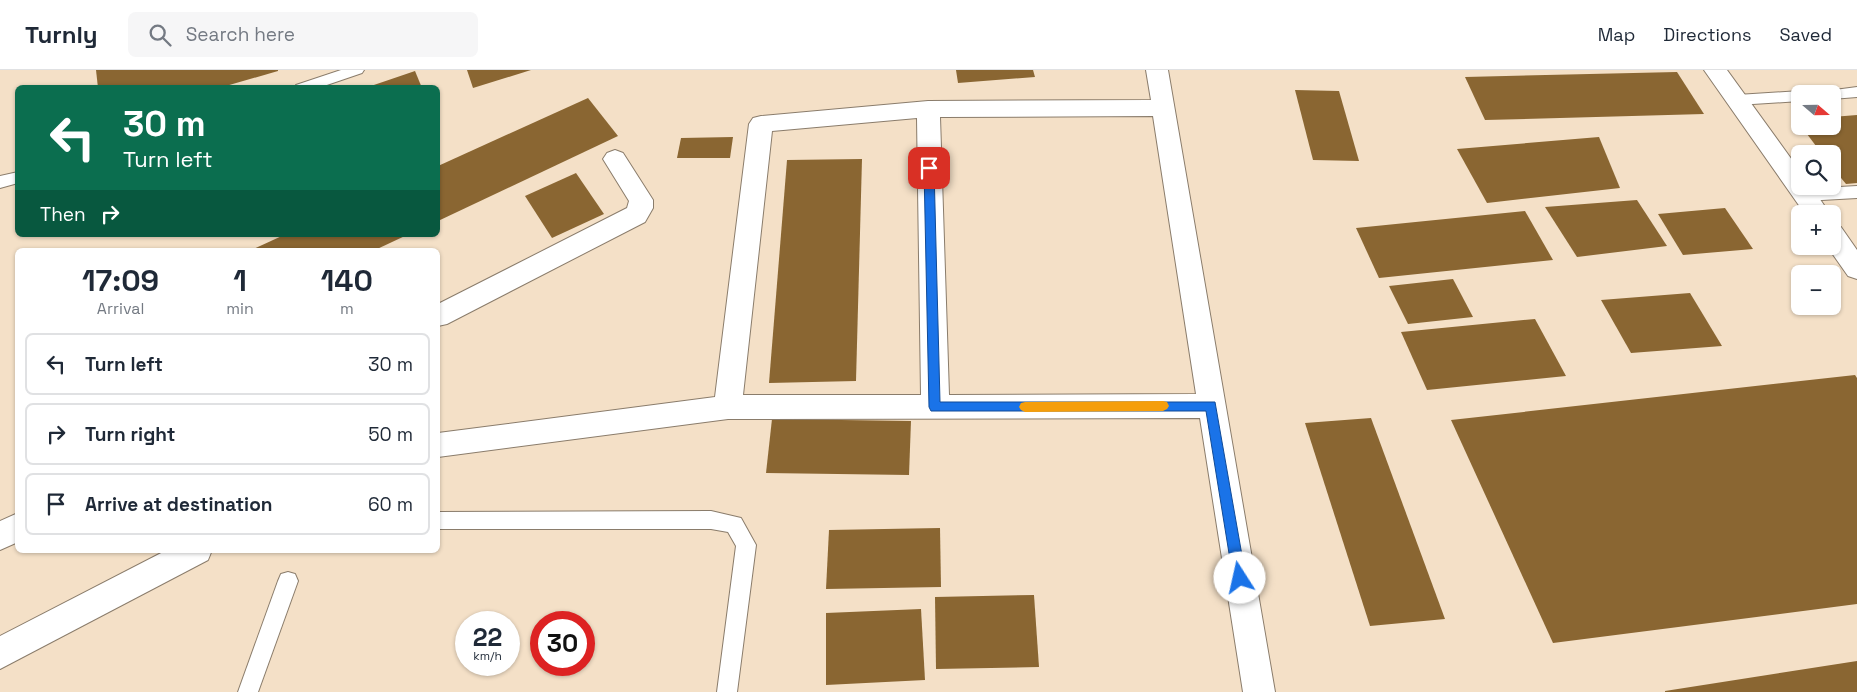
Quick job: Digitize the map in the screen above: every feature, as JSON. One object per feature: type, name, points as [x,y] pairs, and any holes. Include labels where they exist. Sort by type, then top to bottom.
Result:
[{"type":"street","points":[[1157,70],[1259,692]]},
{"type":"street","points":[[1715,70],[1791,177]]},
{"type":"street","points":[[728,407],[760,124],[928,109],[1163,108]]},
{"type":"street","points":[[928,109],[935,407]]},
{"type":"street","points":[[440,315],[636,215],[641,208],[641,200],[615,159]]},
{"type":"street","points":[[1804,195],[1811,205]]},
{"type":"street","points":[[1841,247],[1857,269]]},
{"type":"street","points":[[440,444],[728,407],[1211,406]]},
{"type":"street","points":[[0,536],[15,529]]},
{"type":"street","points":[[0,653],[191,553]]},
{"type":"lane","points":[[311,85],[357,70]]},
{"type":"lane","points":[[1841,93],[1857,92]]},
{"type":"lane","points":[[1737,100],[1791,97]]},
{"type":"lane","points":[[0,182],[15,177]]},
{"type":"lane","points":[[1841,193],[1857,192]]},
{"type":"lane","points":[[440,522],[711,520],[734,524],[746,545],[727,692]]},
{"type":"lane","points":[[248,692],[288,581]]},
{"type":"shaded area","points":[[0,70],[1857,70],[1857,692],[0,692]]},
{"type":"building","points":[[96,70],[278,70],[229,85],[98,85]]},
{"type":"building","points":[[467,70],[531,70],[473,88]]},
{"type":"building","points":[[956,70],[1033,70],[1035,77],[958,83]]},
{"type":"building","points":[[415,71],[421,85],[374,85]]},
{"type":"building","points":[[1677,72],[1704,114],[1485,120],[1465,77]]},
{"type":"building","points":[[1295,90],[1339,91],[1359,161],[1313,160]]},
{"type":"building","points":[[588,98],[618,136],[440,220],[440,165]]},
{"type":"building","points":[[1857,115],[1857,183],[1846,184],[1841,178],[1841,145],[1815,145],[1808,135],[1841,135],[1841,116]]},
{"type":"building","points":[[733,137],[730,158],[677,158],[681,138]]},
{"type":"building","points":[[1599,137],[1620,188],[1487,203],[1457,149]]},
{"type":"building","points":[[862,159],[856,381],[769,383],[787,160]]},
{"type":"building","points":[[576,173],[604,214],[552,238],[525,196]]},
{"type":"building","points":[[1637,200],[1667,246],[1577,257],[1545,207]]},
{"type":"building","points":[[1725,208],[1753,249],[1683,255],[1658,214]]},
{"type":"building","points":[[1525,211],[1553,260],[1379,278],[1356,228]]},
{"type":"building","points":[[280,237],[403,237],[379,248],[255,248]]},
{"type":"building","points":[[1453,279],[1473,317],[1408,324],[1389,286]]},
{"type":"building","points":[[1690,293],[1722,346],[1631,353],[1601,300]]},
{"type":"building","points":[[1535,319],[1566,376],[1427,390],[1401,332]]},
{"type":"building","points":[[1855,375],[1857,378],[1857,604],[1553,643],[1451,420]]},
{"type":"building","points":[[1371,418],[1445,619],[1370,626],[1305,423]]},
{"type":"building","points":[[772,419],[911,421],[909,475],[766,473]]},
{"type":"building","points":[[940,528],[941,587],[826,589],[829,530]]},
{"type":"building","points":[[1034,595],[1039,667],[936,669],[935,597]]},
{"type":"building","points":[[921,609],[925,680],[826,685],[826,613]]},
{"type":"building","points":[[1857,661],[1857,692],[1665,692],[1665,691]]},
{"type":"slow traffic","points":[[1025,407],[1163,406]]},
{"type":"route","points":[[929,168],[935,407],[1211,406],[1240,578]]}]
